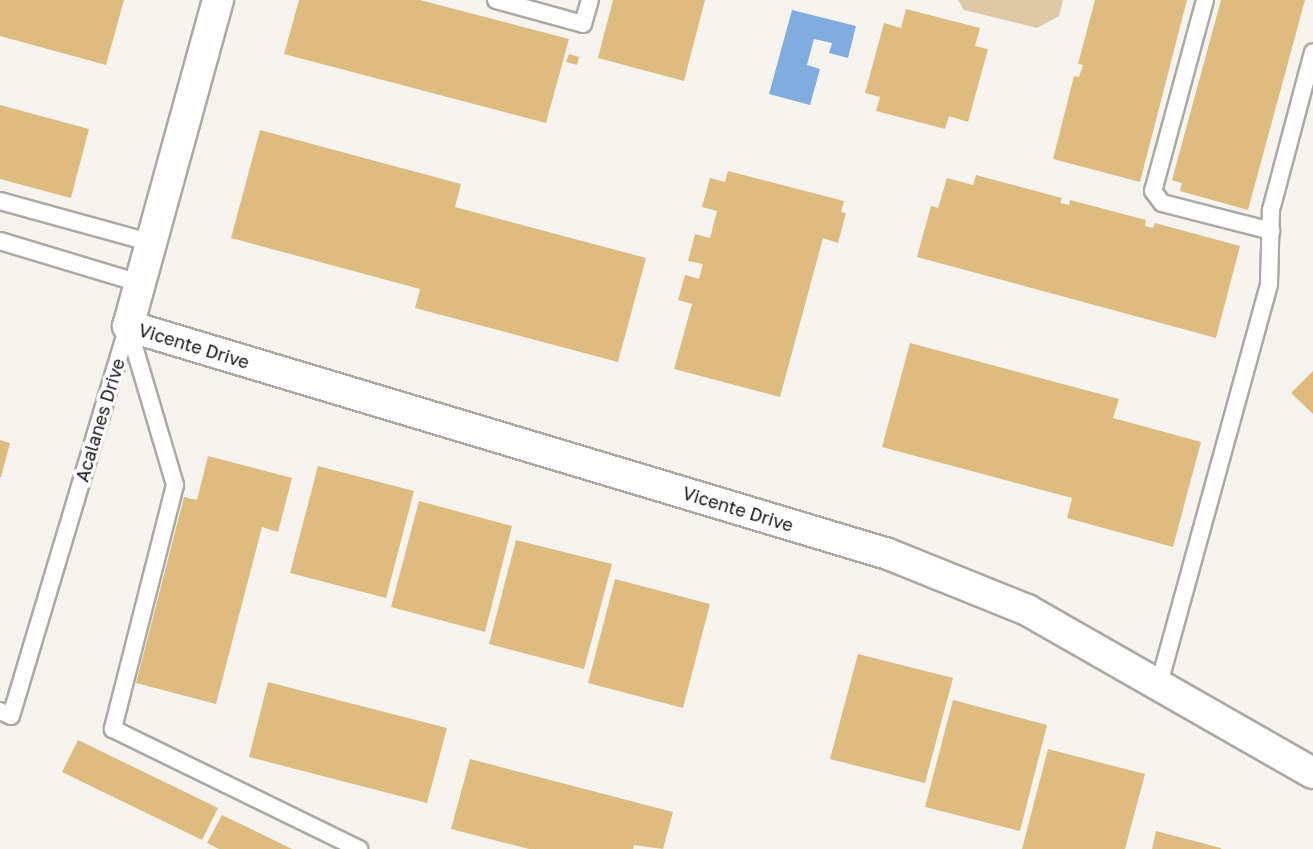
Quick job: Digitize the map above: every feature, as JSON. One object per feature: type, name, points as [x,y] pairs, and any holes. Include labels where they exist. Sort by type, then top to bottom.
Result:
[{"type":"street","name":"Acalanes Drive","points":[[128,326],[142,284],[218,0]]},
{"type":"street","name":"Vicente Drive","points":[[128,326],[888,554],[1027,610],[1313,773]]},
{"type":"lane","points":[[496,0],[583,24],[590,0]]},
{"type":"lane","points":[[1205,0],[1153,191],[1162,203],[1270,231]]},
{"type":"lane","points":[[1160,684],[1269,284],[1271,210],[1313,52]]},
{"type":"lane","points":[[0,201],[153,243]]},
{"type":"lane","points":[[0,241],[142,284]]},
{"type":"lane","points":[[128,326],[175,485],[113,729],[359,849]]},
{"type":"lane","name":"Acalanes Drive","points":[[6,714],[128,326]]},
{"type":"shaded area","points":[[958,0],[1063,0],[1059,16],[1037,28],[964,10]]},
{"type":"water","points":[[792,10],[856,26],[848,58],[829,53],[832,43],[814,39],[807,65],[820,69],[810,105],[769,94]]},
{"type":"building","points":[[0,0],[124,0],[106,65],[0,36]]},
{"type":"building","points":[[299,0],[420,0],[569,39],[546,123],[284,54]]},
{"type":"building","points":[[613,0],[705,0],[684,81],[598,58]]},
{"type":"building","points":[[1095,0],[1187,0],[1140,182],[1053,159],[1074,76],[1079,77],[1083,65],[1078,64]]},
{"type":"building","points":[[1221,0],[1305,0],[1248,210],[1180,191],[1182,183],[1172,180]]},
{"type":"building","points":[[906,9],[980,28],[975,46],[988,49],[968,122],[949,116],[945,129],[876,111],[880,97],[865,93],[884,23],[901,28]]},
{"type":"building","points":[[569,54],[579,57],[577,65],[566,62]]},
{"type":"building","points":[[0,105],[89,129],[71,198],[0,179]]},
{"type":"building","points":[[260,130],[461,184],[455,207],[646,258],[618,362],[415,308],[420,289],[231,238]]},
{"type":"building","points":[[728,171],[844,201],[841,212],[846,213],[838,243],[823,238],[780,397],[674,369],[692,304],[678,300],[685,275],[699,279],[703,264],[688,261],[695,234],[710,238],[717,211],[702,207],[710,178],[725,182]]},
{"type":"building","points":[[976,175],[1062,198],[1060,203],[1069,205],[1070,200],[1146,220],[1145,226],[1153,228],[1155,223],[1240,246],[1216,338],[917,257],[931,206],[938,208],[947,178],[973,185]]},
{"type":"building","points":[[910,343],[1119,399],[1113,418],[1201,442],[1173,547],[1067,518],[1072,498],[882,447]]},
{"type":"building","points":[[1313,371],[1313,414],[1291,393]]},
{"type":"building","points":[[0,440],[10,443],[1,477],[0,477]]},
{"type":"building","points":[[208,456],[292,478],[278,532],[262,527],[216,704],[136,683],[184,497],[197,500]]},
{"type":"building","points":[[318,466],[414,491],[386,598],[290,573]]},
{"type":"building","points":[[419,501],[512,526],[485,632],[391,607]]},
{"type":"building","points":[[516,540],[612,564],[584,669],[489,644]]},
{"type":"building","points":[[615,579],[710,604],[683,708],[588,683]]},
{"type":"building","points":[[858,654],[953,678],[925,783],[830,759]]},
{"type":"building","points":[[268,682],[447,728],[427,803],[249,757]]},
{"type":"building","points":[[953,700],[1047,725],[1020,831],[925,807]]},
{"type":"building","points":[[78,740],[218,808],[202,840],[62,772]]},
{"type":"building","points":[[1048,749],[1145,774],[1125,849],[1022,849]]},
{"type":"building","points":[[470,759],[673,812],[663,849],[634,845],[633,849],[529,849],[451,829]]},
{"type":"building","points":[[222,815],[292,849],[219,849],[207,843]]},
{"type":"building","points":[[1156,831],[1221,848],[1221,849],[1152,849]]}]
